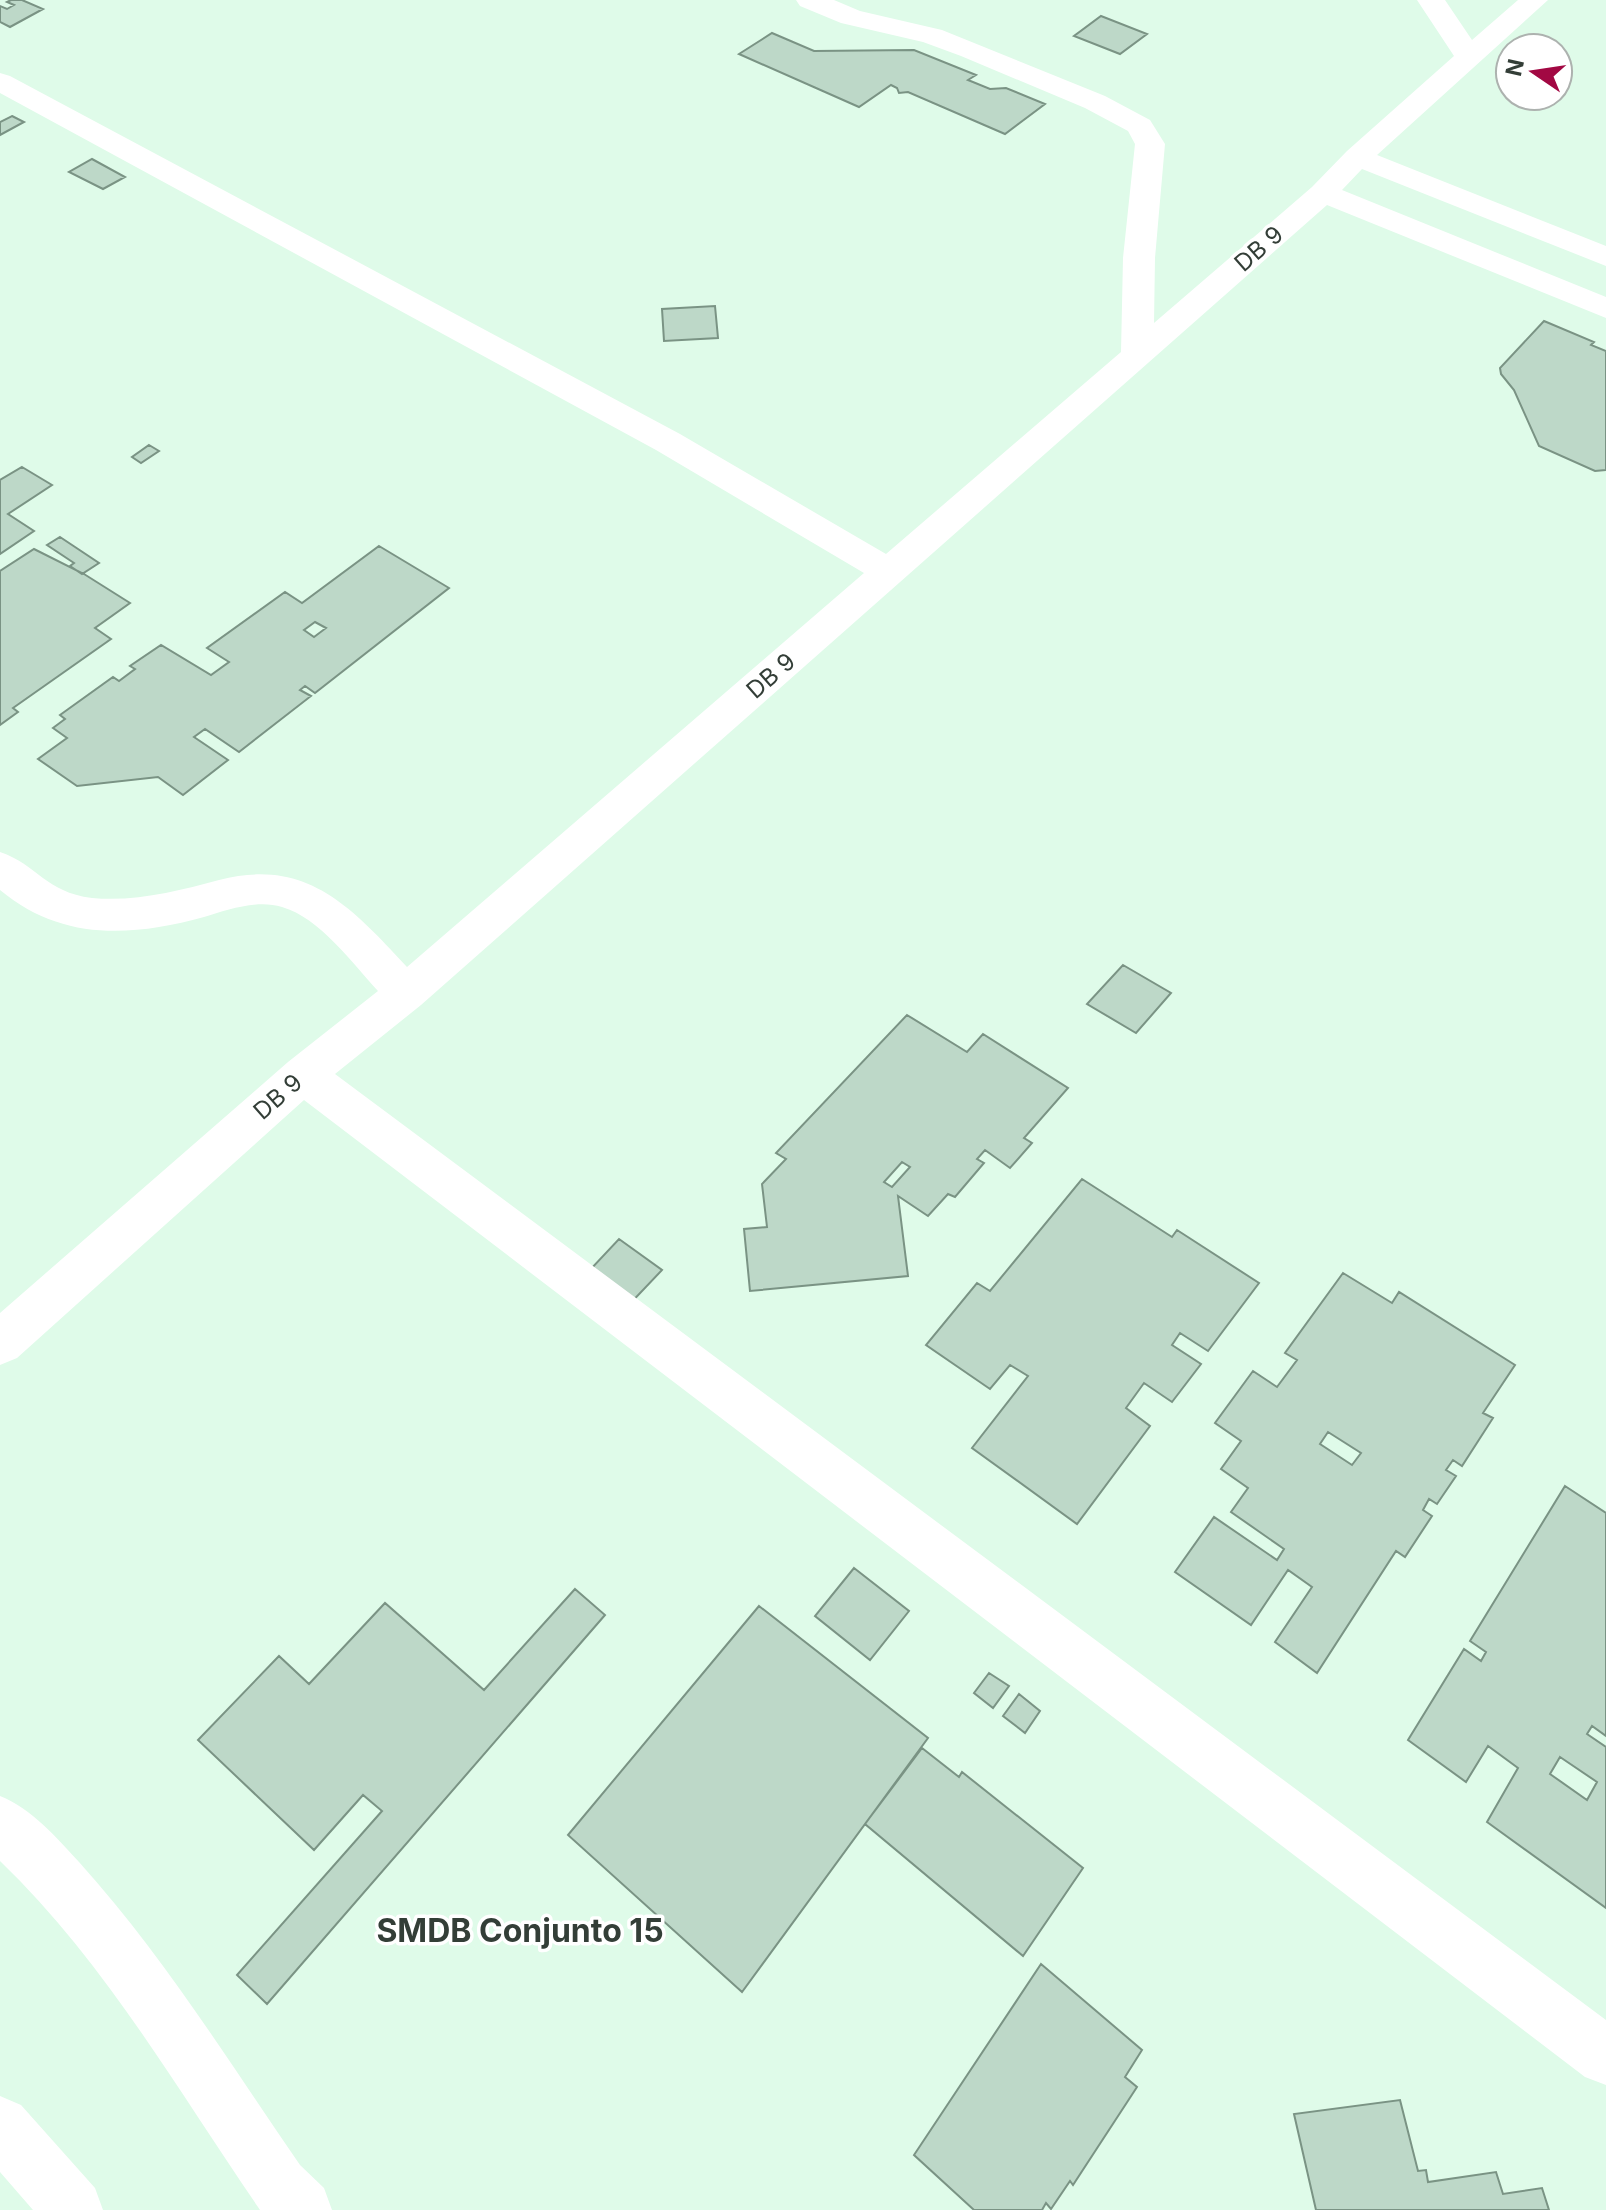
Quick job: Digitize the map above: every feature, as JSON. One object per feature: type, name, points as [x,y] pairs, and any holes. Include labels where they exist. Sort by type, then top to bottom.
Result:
[{"type":"street","points":[[810,0],[851,17],[932,36],[971,50],[1107,107],[1140,126],[1150,144],[1150,163],[1139,258],[1137,354]]},
{"type":"street","points":[[1431,0],[1469,57]]},
{"type":"street","name":"DB 9","points":[[0,1343],[303,1075],[406,993],[1323,193],[1357,157],[1534,0]]},
{"type":"street","points":[[0,82],[668,442],[890,572]]},
{"type":"street","points":[[1357,157],[1606,257]]},
{"type":"street","points":[[1323,193],[1606,308]]},
{"type":"street","points":[[0,868],[53,905],[109,916],[147,914],[234,892],[287,891],[326,913],[406,993]]},
{"type":"street","points":[[303,1075],[1606,2056]]},
{"type":"street","points":[[0,1823],[27,1847],[128,1966],[270,2173],[302,2210]]},
{"type":"street","points":[[0,2126],[73,2210]]},
{"type":"building","points":[[22,0],[43,9],[10,27],[0,22],[0,6],[7,9],[14,5],[7,2]]},
{"type":"building","points":[[1101,16],[1147,34],[1120,54],[1074,36]]},
{"type":"building","points":[[772,33],[814,51],[914,50],[976,75],[968,80],[990,89],[1006,88],[1045,104],[1005,134],[908,92],[899,93],[891,85],[859,107],[739,54]]},
{"type":"building","points":[[12,116],[24,122],[0,135],[0,122]]},
{"type":"building","points":[[92,159],[125,177],[103,189],[69,172]]},
{"type":"building","points":[[715,306],[718,338],[664,341],[662,309]]},
{"type":"building","points":[[1544,321],[1594,342],[1591,345],[1606,351],[1606,470],[1595,471],[1539,446],[1514,390],[1501,374],[1500,368]]},
{"type":"building","points":[[149,445],[159,451],[141,463],[132,457]]},
{"type":"building","points":[[22,467],[52,485],[8,514],[34,531],[0,554],[0,480]]},
{"type":"building","points":[[60,537],[99,563],[82,574],[70,566],[74,563],[47,545]]},
{"type":"building","points":[[379,546],[449,588],[315,693],[305,686],[300,690],[311,696],[239,752],[205,729],[194,737],[228,760],[183,795],[158,777],[77,786],[38,759],[67,738],[53,728],[65,719],[60,715],[113,677],[119,681],[135,669],[130,666],[161,645],[211,675],[229,662],[207,648],[285,592],[302,603]],"holes":[[[315,622],[326,628],[314,637],[304,630]]]},
{"type":"building","points":[[34,549],[84,574],[130,603],[95,628],[111,639],[13,708],[18,712],[0,725],[0,571]]},
{"type":"building","points":[[1123,965],[1171,993],[1136,1033],[1087,1004]]},
{"type":"building","points":[[907,1015],[967,1052],[983,1034],[1068,1088],[1024,1138],[1032,1143],[1010,1168],[985,1150],[977,1159],[984,1163],[955,1197],[948,1194],[928,1216],[898,1196],[908,1276],[750,1291],[744,1229],[767,1227],[762,1184],[786,1159],[776,1153]],"holes":[[[902,1162],[910,1167],[892,1187],[884,1182]]]},
{"type":"building","points":[[1082,1179],[1172,1237],[1177,1230],[1259,1283],[1208,1351],[1180,1333],[1172,1345],[1201,1364],[1172,1402],[1144,1383],[1126,1408],[1150,1426],[1077,1524],[972,1448],[1028,1376],[1010,1365],[990,1389],[926,1345],[977,1283],[990,1291]]},
{"type":"building","points":[[619,1239],[662,1270],[624,1310],[574,1287]]},
{"type":"building","points":[[1343,1273],[1392,1303],[1399,1292],[1515,1365],[1483,1413],[1493,1418],[1462,1466],[1453,1460],[1446,1470],[1456,1476],[1437,1504],[1429,1499],[1423,1510],[1432,1516],[1405,1557],[1396,1551],[1317,1673],[1275,1642],[1312,1587],[1288,1570],[1251,1625],[1175,1572],[1214,1517],[1277,1560],[1284,1549],[1231,1512],[1248,1488],[1221,1469],[1241,1441],[1215,1423],[1253,1371],[1277,1387],[1297,1360],[1285,1353]],"holes":[[[1328,1432],[1361,1453],[1352,1465],[1320,1444]]]},
{"type":"building","points":[[1565,1486],[1606,1513],[1606,1736],[1592,1726],[1587,1734],[1606,1747],[1606,1908],[1487,1822],[1518,1768],[1488,1746],[1466,1782],[1408,1740],[1464,1649],[1481,1661],[1486,1652],[1470,1641]],"holes":[[[1560,1757],[1597,1782],[1587,1800],[1550,1774]]]},
{"type":"building","points":[[854,1568],[909,1611],[870,1660],[815,1616]]},
{"type":"building","points":[[575,1589],[605,1615],[267,2004],[237,1975],[382,1811],[363,1795],[314,1850],[198,1740],[279,1656],[309,1684],[385,1603],[484,1690]]},
{"type":"building","points":[[759,1606],[928,1738],[742,1992],[568,1835]]},
{"type":"building","points":[[989,1673],[1009,1686],[993,1708],[974,1693]]},
{"type":"building","points":[[1019,1694],[1040,1711],[1025,1733],[1003,1716]]},
{"type":"building","points":[[922,1748],[959,1777],[962,1772],[1083,1868],[1023,1956],[865,1824]]},
{"type":"building","points":[[1041,1964],[1142,2050],[1125,2077],[1137,2087],[1073,2185],[1070,2181],[1051,2209],[1046,2203],[1042,2210],[974,2210],[914,2155]]},
{"type":"building","points":[[1400,2100],[1418,2171],[1426,2170],[1428,2182],[1496,2172],[1503,2194],[1542,2188],[1549,2210],[1316,2210],[1294,2114]]},
{"type":"district","name":"SMDB Conjunto 15","points":[[520,1931]]}]
